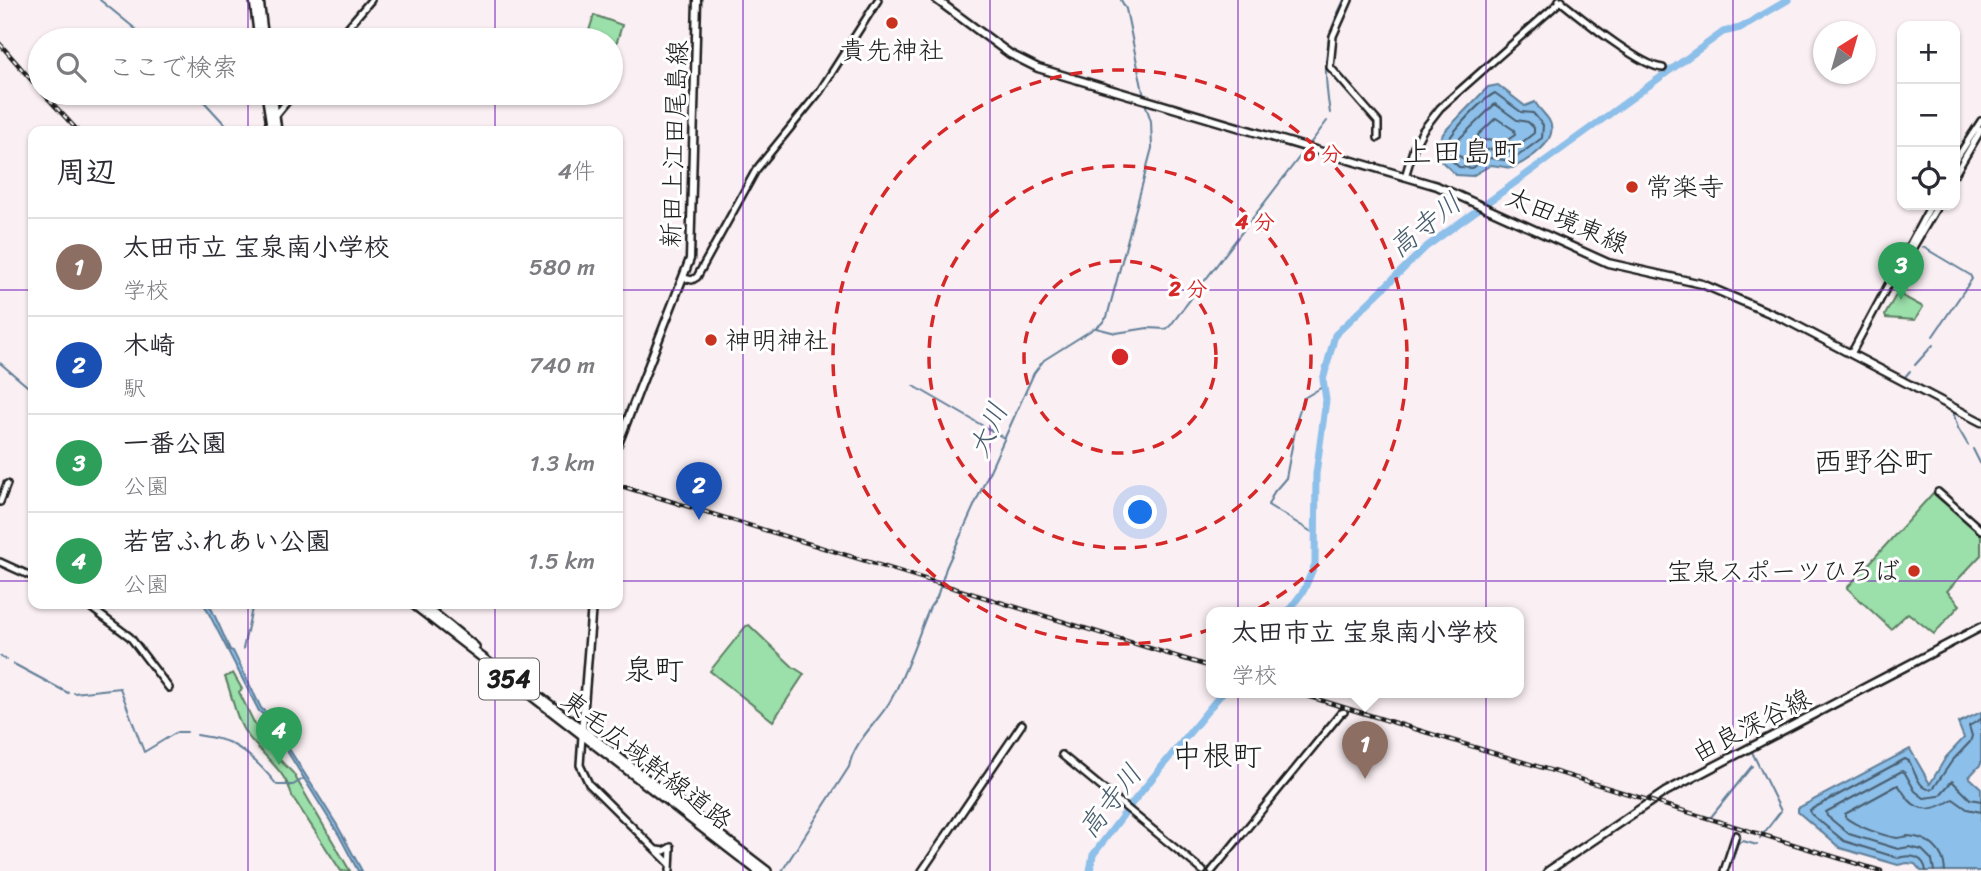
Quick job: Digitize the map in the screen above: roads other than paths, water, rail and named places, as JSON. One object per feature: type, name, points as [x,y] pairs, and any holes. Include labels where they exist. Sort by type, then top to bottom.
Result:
[{"type":"highway","points":[[257,0],[260,28]]},
{"type":"highway","points":[[268,105],[272,126]]},
{"type":"highway","points":[[274,105],[274,126]]},
{"type":"highway","name":"東毛広域幹線道路","points":[[419,609],[767,871]]},
{"type":"highway","name":"東毛広域幹線道路","points":[[428,609],[758,871]]},
{"type":"highway","points":[[439,618],[440,623],[457,639]]},
{"type":"main road","name":"新田上江田尾島線","points":[[623,431],[690,259],[697,0]]},
{"type":"main road","name":"太田境東線","points":[[937,0],[1015,57],[1038,68],[1437,186],[1608,263],[1681,278],[1715,289],[1762,309],[1981,422]]},
{"type":"main road","points":[[582,732],[592,609]]},
{"type":"main road","name":"由良深谷線","points":[[1548,871],[1665,792],[1981,627]]},
{"type":"street","points":[[347,28],[371,0]]},
{"type":"street","points":[[684,278],[692,280],[697,277],[756,170],[820,91],[878,0]]},
{"type":"street","points":[[1349,0],[1333,36],[1329,67],[1378,122],[1378,138]]},
{"type":"street","points":[[1405,177],[1414,147],[1440,108],[1560,0],[1632,53],[1656,67],[1663,68]]},
{"type":"street","points":[[267,126],[284,105]]},
{"type":"street","points":[[1960,153],[1981,121]]},
{"type":"street","points":[[1960,166],[1981,130]]},
{"type":"street","points":[[1851,354],[1928,210]]},
{"type":"street","points":[[1872,314],[1935,210]]},
{"type":"street","points":[[0,502],[7,484]]},
{"type":"street","points":[[1938,492],[1981,530]]},
{"type":"street","points":[[0,562],[28,575]]},
{"type":"street","points":[[93,609],[131,637],[169,688]]},
{"type":"street","points":[[1213,871],[1341,713],[1345,712]]},
{"type":"street","points":[[922,871],[1022,724]]},
{"type":"street","points":[[582,732],[580,761],[584,776],[670,867]]},
{"type":"street","points":[[1062,755],[1203,871]]},
{"type":"street","points":[[1724,871],[1736,835]]},
{"type":"street","points":[[652,846],[662,851],[671,847],[670,867]]},
{"type":"water","points":[[1498,85],[1525,106],[1535,102],[1549,120],[1551,128],[1547,143],[1512,168],[1491,165],[1472,176],[1456,175],[1437,157],[1436,145],[1445,131],[1488,87]]},
{"type":"water","points":[[207,609],[211,609],[261,708],[337,825],[362,871],[358,871],[339,835],[266,717],[259,711]]},
{"type":"water","points":[[1981,712],[1981,764],[1969,777],[1981,788],[1981,871],[1921,871],[1915,864],[1898,865],[1840,848],[1798,812],[1798,808],[1910,749],[1930,784],[1946,757],[1964,738],[1958,723]]},
{"type":"waterway","points":[[100,0],[134,28]]},
{"type":"waterway","name":"大川","points":[[1121,0],[1126,9],[1144,97]]},
{"type":"waterway","points":[[1330,113],[1326,55],[1332,28],[1344,0]]},
{"type":"waterway","name":"高寺川","points":[[1291,607],[1304,590],[1315,564],[1316,474],[1326,400],[1323,380],[1335,335],[1426,247],[1723,32],[1740,28],[1788,0]]},
{"type":"waterway","name":"大川","points":[[782,871],[849,767],[860,741],[895,692],[930,607],[937,597],[946,568],[1034,373],[1044,360],[1101,324],[1107,317],[1152,148],[1151,121],[1145,103]]},
{"type":"waterway","points":[[207,105],[226,126]]},
{"type":"waterway","points":[[1309,145],[1327,121]]},
{"type":"waterway","points":[[1096,328],[1116,333],[1148,328],[1166,329],[1170,326],[1304,151]]},
{"type":"waterway","points":[[1923,247],[1970,275],[1972,279],[1933,336]]},
{"type":"waterway","points":[[1915,365],[1933,345]]},
{"type":"waterway","points":[[0,363],[28,387]]},
{"type":"waterway","points":[[1904,378],[1910,371]]},
{"type":"waterway","points":[[914,386],[1004,438]]},
{"type":"waterway","points":[[1315,534],[1268,505],[1274,492],[1286,478],[1298,415],[1304,398],[1324,386]]},
{"type":"waterway","points":[[1927,390],[1953,404]]},
{"type":"waterway","points":[[1953,412],[1968,445]]},
{"type":"waterway","points":[[1973,449],[1981,465]]},
{"type":"waterway","points":[[243,649],[252,609]]},
{"type":"waterway","points":[[0,656],[7,660]]},
{"type":"waterway","points":[[14,664],[68,693]]},
{"type":"waterway","points":[[74,693],[120,688],[144,752],[177,732],[187,732]]},
{"type":"waterway","name":"高寺川","points":[[1090,871],[1093,855],[1218,698]]},
{"type":"waterway","points":[[197,735],[222,740],[237,747],[256,762],[277,785],[293,785],[303,779]]},
{"type":"waterway","points":[[1751,750],[1781,811]]},
{"type":"waterway","points":[[1711,817],[1752,766]]},
{"type":"waterway","points":[[1760,838],[1781,811]]},
{"type":"waterway","points":[[1733,859],[1738,843],[1743,841],[1757,845]]},
{"type":"railway","points":[[0,44],[28,76]]},
{"type":"railway","points":[[54,105],[73,126]]},
{"type":"railway","points":[[623,487],[1206,665]]},
{"type":"railway","points":[[1313,698],[1881,871]]},
{"type":"place","name":"貴先神社","points":[[892,23]]},
{"type":"place","name":"常楽寺","points":[[1632,187]]},
{"type":"place","name":"一番公園","points":[[1901,300]]},
{"type":"place","name":"神明神社","points":[[711,340]]},
{"type":"place","name":"木崎","points":[[699,520]]},
{"type":"place","name":"宝泉スポーツひろば","points":[[1914,571]]},
{"type":"place","name":"若宮ふれあい公園","points":[[279,765]]},
{"type":"place","name":"太田市立 宝泉南小学校","points":[[1365,779]]},
{"type":"district","name":"上田島町","points":[[1462,152]]},
{"type":"district","name":"西野谷町","points":[[1873,462]]},
{"type":"district","name":"泉町","points":[[654,670]]},
{"type":"district","name":"中根町","points":[[1217,756]]}]
